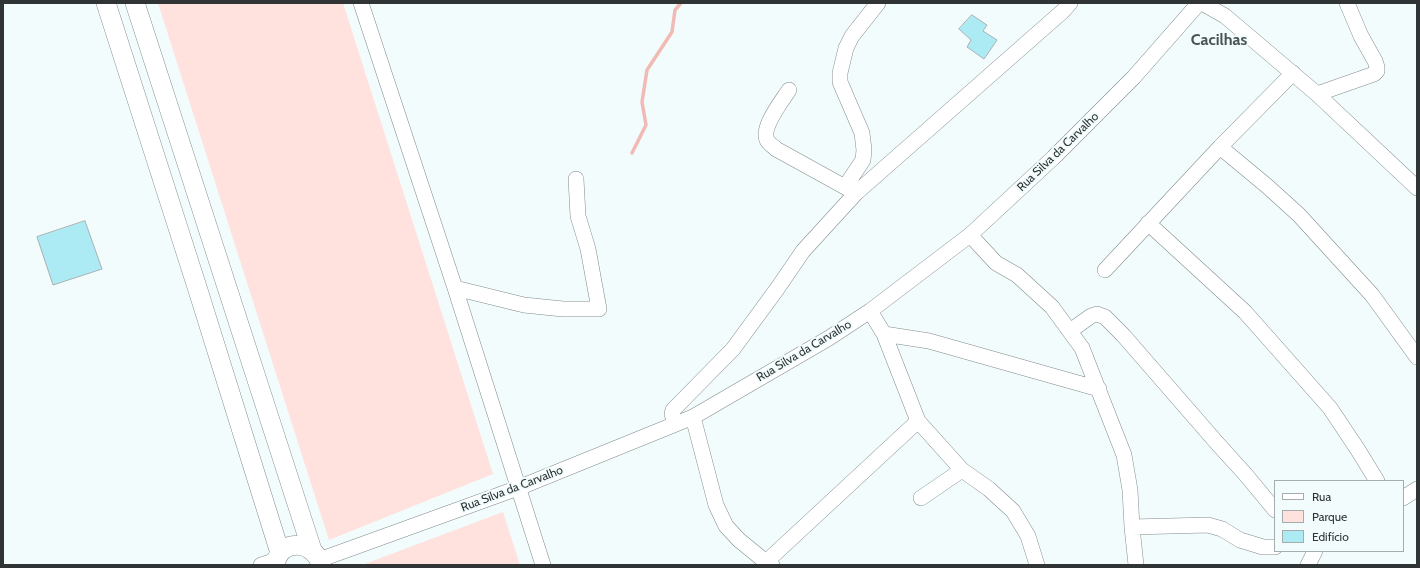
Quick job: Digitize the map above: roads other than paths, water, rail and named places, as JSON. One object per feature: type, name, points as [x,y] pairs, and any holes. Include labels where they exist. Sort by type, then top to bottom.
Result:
[{"type":"main road","points":[[106,3],[198,287],[273,561],[286,548],[293,545],[305,546],[317,558]]},
{"type":"main road","points":[[135,3],[317,558]]},
{"type":"street","points":[[361,3],[455,288],[543,565]]},
{"type":"street","points":[[850,190],[863,160],[864,150],[862,133],[840,82],[840,73],[846,48],[852,36],[878,3]]},
{"type":"street","points":[[676,424],[672,414],[673,410],[733,349],[803,251],[850,190],[1002,66],[1070,3]]},
{"type":"street","name":"Rua Silva da Carvalho","points":[[317,558],[518,488],[693,417],[829,338],[870,311],[970,235],[1053,158],[1134,77],[1200,3]]},
{"type":"street","points":[[1200,3],[1225,16],[1293,73],[1417,187]]},
{"type":"street","points":[[1317,94],[1374,74],[1376,71],[1377,67],[1375,61],[1361,36],[1347,3]]},
{"type":"street","points":[[1105,270],[1220,147],[1293,73]]},
{"type":"street","points":[[790,90],[766,127],[766,137],[768,142],[776,149],[850,190]]},
{"type":"street","points":[[1220,147],[1299,215],[1372,296],[1417,357]]},
{"type":"street","points":[[455,288],[524,305],[563,309],[599,308],[588,248],[578,216],[576,179]]},
{"type":"street","points":[[1148,223],[1245,312],[1324,402],[1358,450],[1376,480]]},
{"type":"street","points":[[970,235],[996,263],[1017,275],[1052,307],[1082,348],[1124,455],[1130,490],[1136,565]]},
{"type":"street","points":[[870,311],[884,334],[918,420],[962,470],[990,489],[1013,511],[1028,536],[1037,565]]},
{"type":"street","points":[[1070,331],[1091,316],[1097,314],[1105,317],[1123,335],[1246,474],[1274,509]]},
{"type":"street","points":[[884,334],[929,342],[1099,389]]},
{"type":"street","points":[[693,417],[716,506],[726,526],[739,540],[769,563],[918,420]]},
{"type":"street","points":[[921,498],[962,470]]},
{"type":"street","points":[[1404,497],[1417,489]]},
{"type":"street","points":[[1132,527],[1208,525],[1222,529],[1240,540],[1262,547],[1274,547]]},
{"type":"street","points":[[1308,565],[1314,552]]},
{"type":"waterway","points":[[632,153],[646,125],[642,102],[647,70],[672,32],[675,10],[681,3]]},
{"type":"district","name":"Cacilhas","points":[[1219,40]]}]
